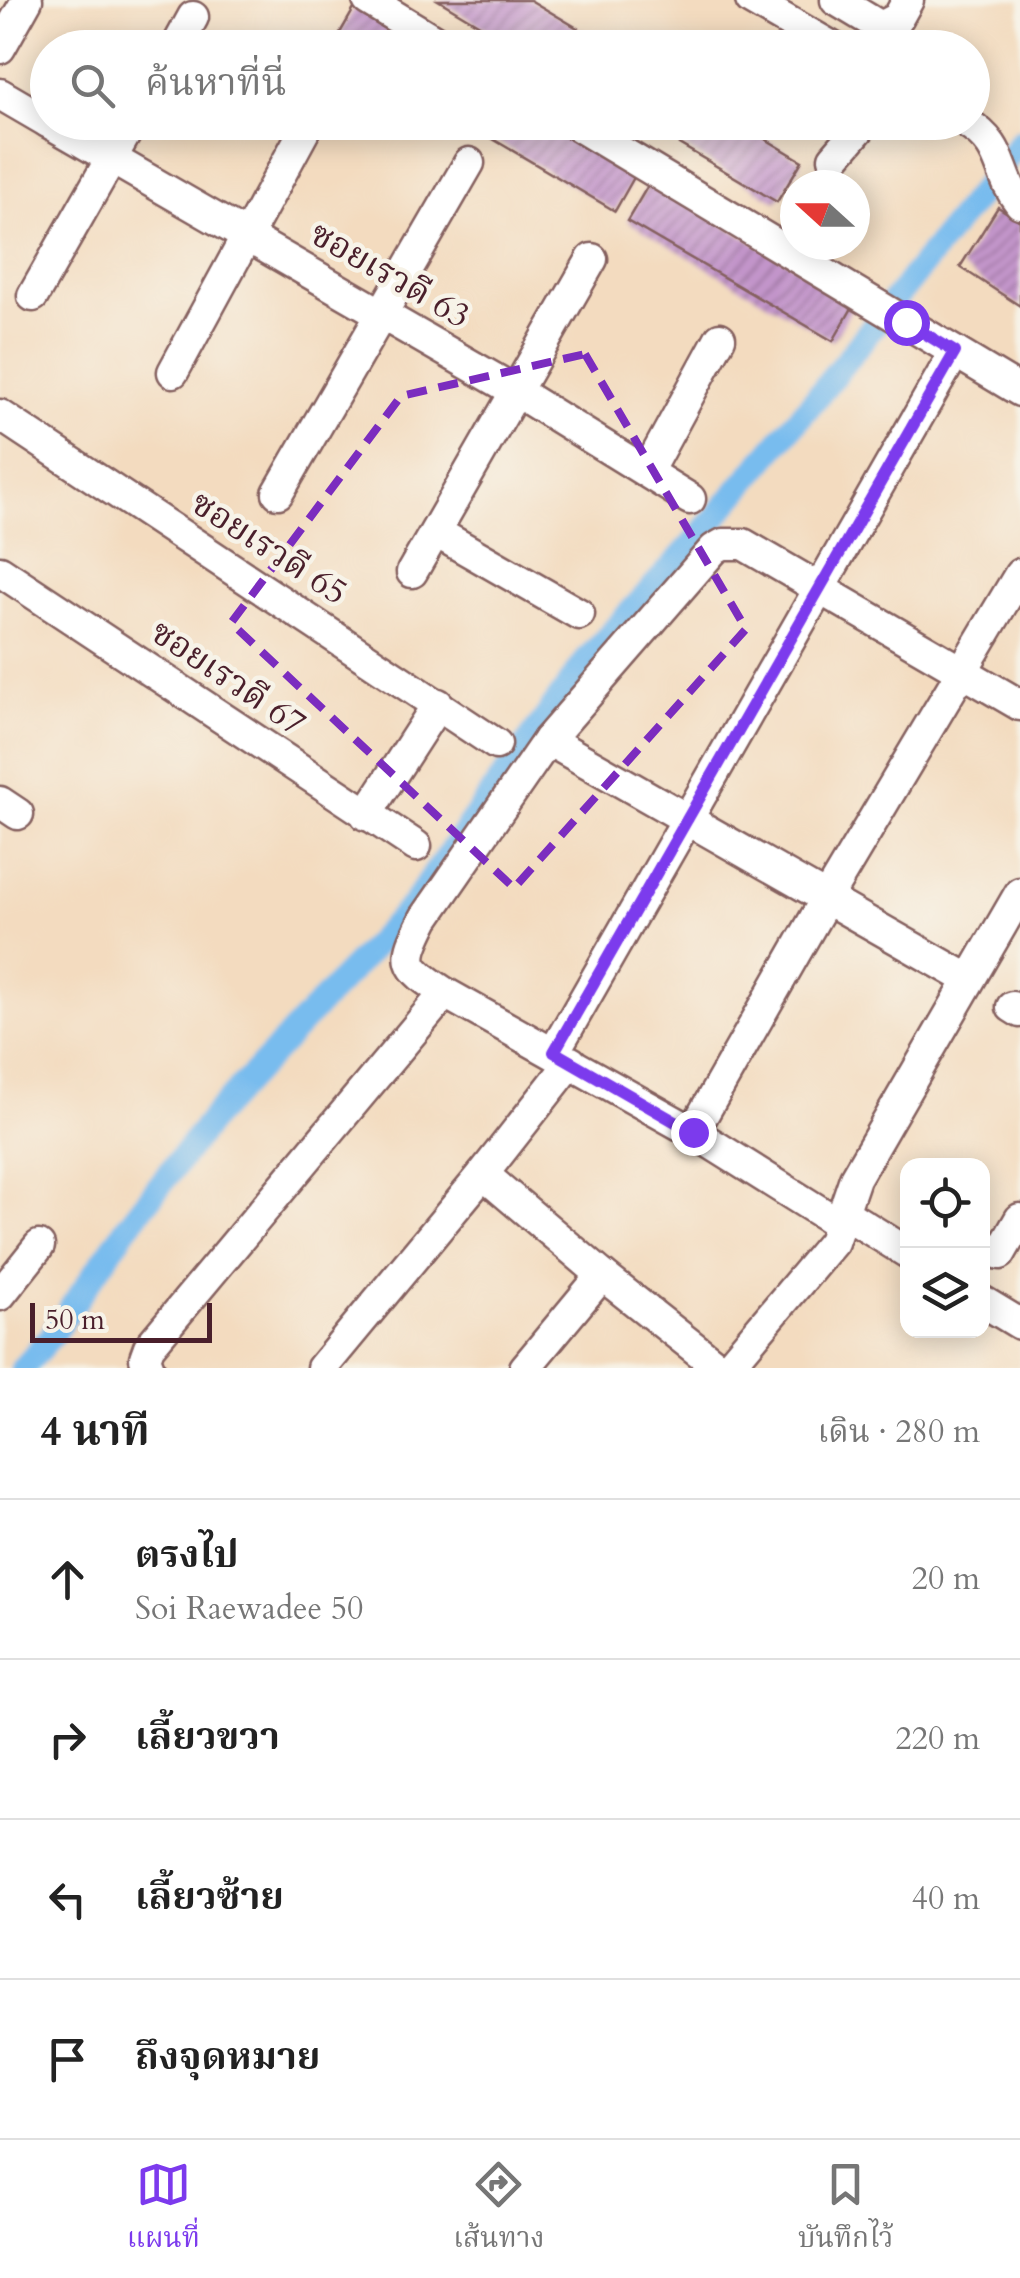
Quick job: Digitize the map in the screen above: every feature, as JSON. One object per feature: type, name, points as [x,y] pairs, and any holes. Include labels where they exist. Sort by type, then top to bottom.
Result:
[{"type":"street","points":[[0,48],[27,0]]},
{"type":"street","points":[[368,0],[417,30]]},
{"type":"street","points":[[751,0],[803,30]]},
{"type":"street","points":[[836,0],[882,28],[898,18],[908,0]]},
{"type":"street","points":[[186,30],[193,17]]},
{"type":"street","name":"ซอยเรวดี 63","points":[[0,94],[30,112]]},
{"type":"street","name":"ซอยเรวดี 63","points":[[77,140],[516,392],[690,500]]},
{"type":"street","points":[[33,296],[122,140]]},
{"type":"street","points":[[172,372],[299,140]]},
{"type":"street","points":[[602,140],[1020,391]]},
{"type":"street","points":[[834,158],[849,140]]},
{"type":"street","points":[[989,140],[1020,203]]},
{"type":"street","points":[[278,493],[469,162]]},
{"type":"street","points":[[412,572],[592,259]]},
{"type":"street","points":[[648,472],[720,338]]},
{"type":"street","points":[[322,1368],[484,1174],[562,1057],[687,820],[955,352]]},
{"type":"street","name":"ซอยเรวดี 65","points":[[0,415],[496,744]]},
{"type":"street","points":[[436,532],[579,614]]},
{"type":"street","points":[[900,1249],[445,992],[415,973],[410,962],[411,946],[425,918],[548,740],[714,549],[723,544],[742,544],[1020,704]]},
{"type":"street","name":"ซอยเรวดี 67","points":[[0,571],[416,846]]},
{"type":"street","points":[[693,1132],[826,899],[1020,574]]},
{"type":"street","points":[[366,814],[438,704]]},
{"type":"street","points":[[548,740],[968,979]]},
{"type":"street","points":[[484,1174],[602,1275],[724,1368],[823,1256],[842,1219],[856,1178],[1020,892]]},
{"type":"street","points":[[149,1368],[145,1358],[148,1347],[445,992]]},
{"type":"street","points":[[1000,1254],[1020,1219]]},
{"type":"street","points":[[0,1295],[40,1246]]},
{"type":"street","points":[[524,1368],[602,1275]]},
{"type":"street","points":[[990,1306],[1020,1324]]},
{"type":"highlighted area","points":[[585,354],[746,629],[514,888],[231,623],[401,396]]},
{"type":"building","points":[[438,0],[530,0],[581,30],[488,30]]},
{"type":"building","points":[[355,7],[394,30],[342,30]]},
{"type":"building","points":[[495,140],[583,140],[637,172],[615,211]]},
{"type":"building","points":[[681,140],[767,140],[802,161],[797,170],[780,170],[777,202],[679,144]]},
{"type":"building","points":[[650,182],[856,301],[833,341],[627,221]]},
{"type":"building","points":[[998,207],[1020,221],[1020,306],[960,267]]},
{"type":"waterway","points":[[23,1368],[51,1336],[127,1227],[213,1117],[413,904],[589,657],[693,544],[816,398],[1020,142]]},
{"type":"route","points":[[693,1132],[554,1052],[955,352],[906,322]]}]
